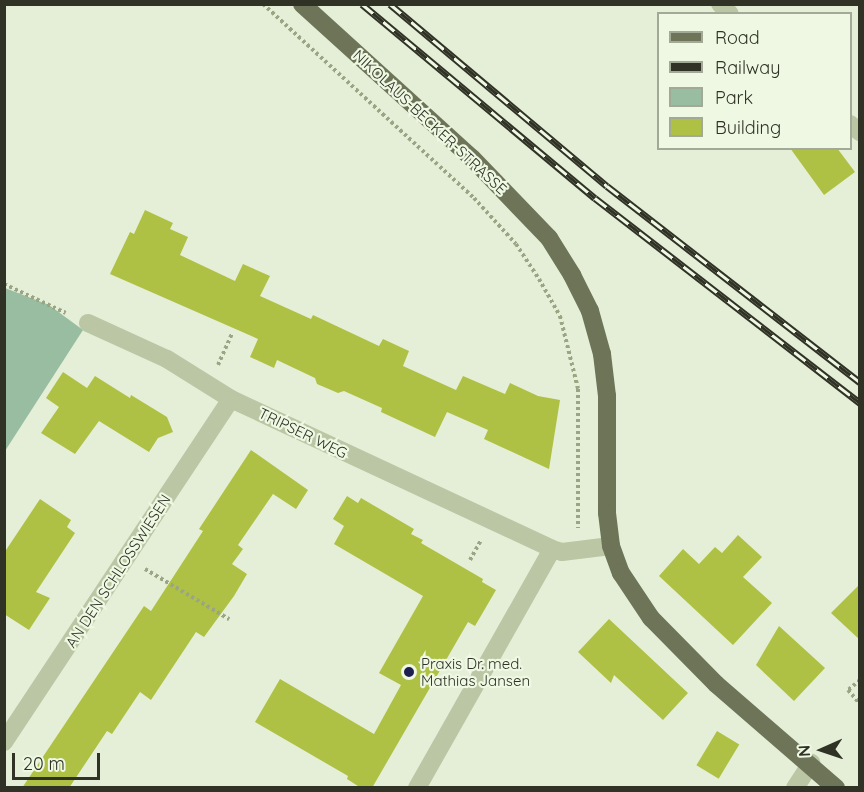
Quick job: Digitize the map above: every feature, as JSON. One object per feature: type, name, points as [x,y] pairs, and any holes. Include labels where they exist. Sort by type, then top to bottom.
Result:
[{"type":"main road","name":"NIKOLAUS-BECKER-STRASSE","points":[[302,4],[472,158],[549,238],[573,275],[590,311],[602,354],[607,396],[605,471],[611,546],[621,573],[651,618],[716,684],[811,763],[836,788]]},
{"type":"street","name":"TRIPSER WEG","points":[[88,324],[167,359],[231,399],[552,549],[562,552],[611,546]]},
{"type":"street","name":"AN DEN SCHLOSSWIESEN","points":[[4,742],[231,399]]},
{"type":"street","points":[[417,788],[552,549]]},
{"type":"street","points":[[795,788],[811,763]]},
{"type":"path","points":[[263,4],[474,198],[516,244],[560,316],[578,389],[576,512],[580,550]]},
{"type":"path","points":[[4,284],[88,324]]},
{"type":"path","points":[[209,385],[232,334]]},
{"type":"path","points":[[127,558],[229,619]]},
{"type":"path","points":[[860,680],[848,690],[860,704]]},
{"type":"green space","points":[[5,288],[49,305],[83,330],[5,451]]},
{"type":"building","points":[[791,150],[838,150],[855,172],[824,195]]},
{"type":"building","points":[[145,210],[173,223],[170,229],[188,237],[180,255],[235,281],[243,264],[270,276],[260,296],[311,319],[313,315],[379,346],[383,339],[409,351],[403,366],[456,390],[463,376],[505,394],[510,383],[538,396],[560,400],[549,469],[484,439],[488,430],[447,412],[435,437],[381,412],[382,408],[344,391],[338,393],[317,384],[315,378],[277,360],[274,368],[250,357],[258,339],[110,274],[130,232],[134,234]]},
{"type":"building","points":[[63,372],[87,388],[95,376],[130,398],[131,395],[167,417],[173,432],[158,438],[149,452],[99,421],[75,454],[41,433],[59,407],[46,398]]},
{"type":"building","points":[[251,450],[308,490],[296,509],[273,494],[238,545],[243,549],[232,564],[247,574],[234,596],[204,637],[196,632],[151,700],[140,692],[112,734],[107,731],[69,788],[22,788],[144,606],[151,611],[203,531],[199,529]]},
{"type":"building","points":[[347,496],[358,503],[361,498],[414,529],[411,534],[423,540],[421,543],[483,579],[482,582],[496,590],[475,626],[468,622],[372,788],[361,788],[347,779],[348,776],[255,722],[280,679],[374,734],[401,685],[379,673],[423,596],[334,544],[344,526],[333,519]]},
{"type":"building","points":[[40,499],[71,520],[67,527],[75,533],[36,592],[50,598],[29,630],[4,614],[4,553]]},
{"type":"building","points":[[738,535],[762,557],[743,577],[772,603],[733,645],[659,576],[683,549],[699,564],[715,547],[722,553]]},
{"type":"building","points":[[860,584],[860,640],[831,613]]},
{"type":"building","points":[[609,619],[688,693],[663,720],[614,675],[611,683],[578,652]]},
{"type":"building","points":[[779,626],[825,668],[794,701],[756,665]]},
{"type":"building","points":[[717,731],[739,744],[719,779],[696,765]]},
{"type":"railway","points":[[362,4],[595,198],[860,403]]},
{"type":"railway","points":[[390,4],[607,186],[860,382]]},
{"type":"place","name":"Praxis Dr. med. Mathias Jansen","points":[[409,672]]}]
